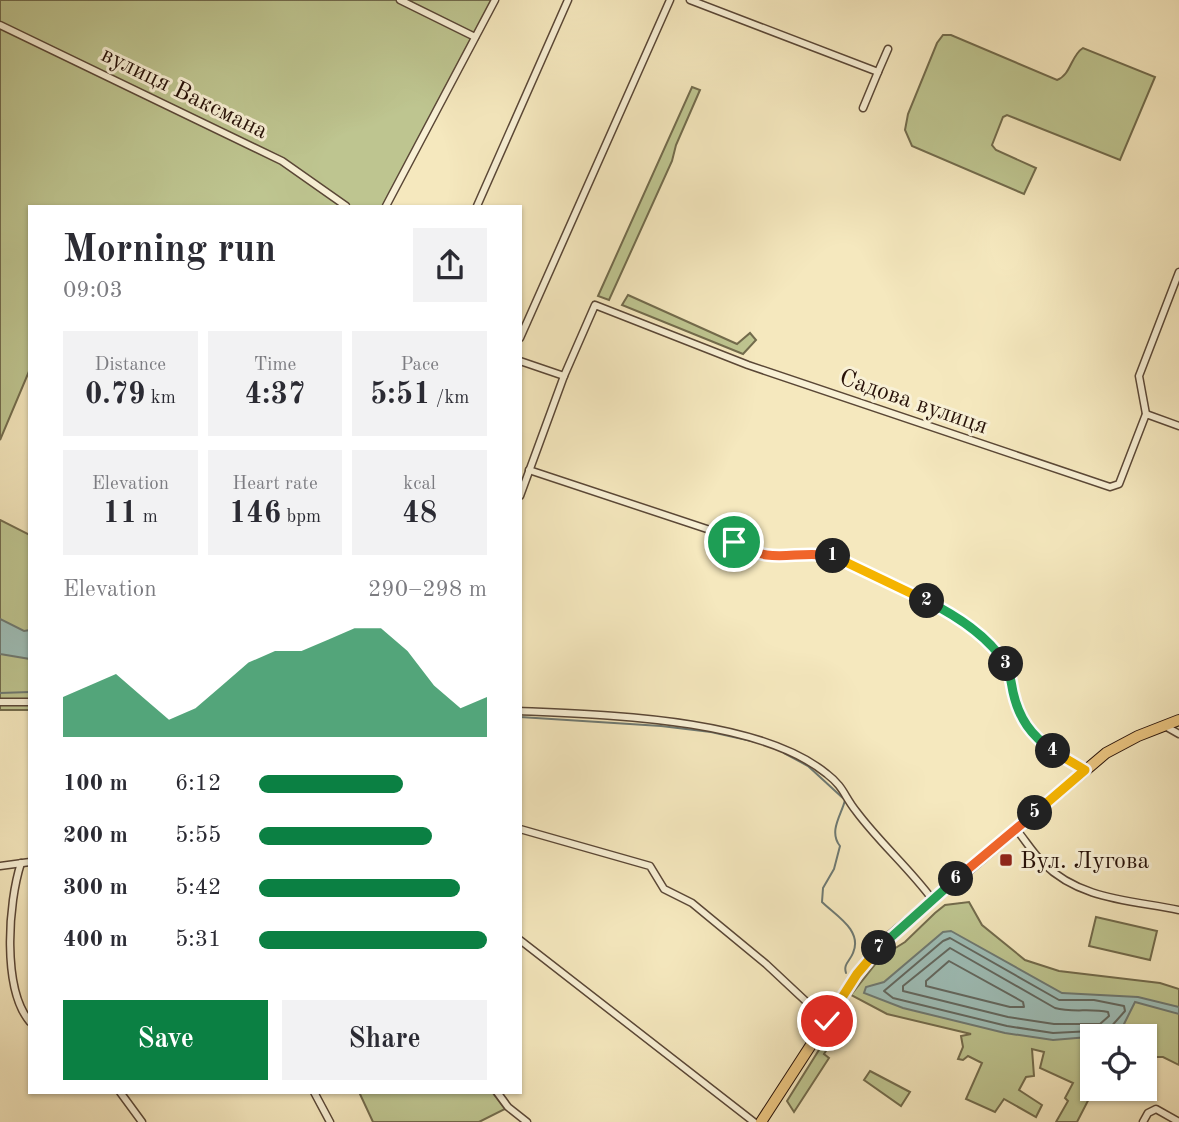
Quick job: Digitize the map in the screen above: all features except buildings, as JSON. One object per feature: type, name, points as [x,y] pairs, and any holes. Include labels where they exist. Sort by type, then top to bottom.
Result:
[{"type":"main road","points":[[761,1122],[870,957],[932,900],[1085,770],[1116,747],[1179,720]]},
{"type":"street","points":[[400,0],[475,37]]},
{"type":"street","points":[[387,205],[495,0]]},
{"type":"street","points":[[477,205],[568,0]]},
{"type":"street","points":[[522,333],[670,0]]},
{"type":"street","points":[[690,0],[878,72]]},
{"type":"street","name":"вулиця Ваксмана","points":[[0,25],[282,161],[345,205]]},
{"type":"street","points":[[863,108],[888,49]]},
{"type":"street","points":[[1179,272],[1139,376],[1146,414],[1179,426]]},
{"type":"street","name":"Садова вулиця","points":[[564,376],[595,305],[748,365],[1110,487],[1119,484],[1146,414]]},
{"type":"street","points":[[522,362],[564,376],[522,490]]},
{"type":"street","points":[[529,470],[713,531],[750,553],[765,557],[838,557],[955,614],[988,641],[1008,667],[1017,710],[1035,737],[1064,759],[1085,770]]},
{"type":"street","points":[[0,702],[28,702]]},
{"type":"street","points":[[522,711],[687,724],[762,739],[786,748],[811,762],[845,789],[856,811],[932,900]]},
{"type":"street","points":[[1165,726],[1179,734]]},
{"type":"street","points":[[1016,829],[1045,865],[1067,882],[1096,896],[1179,910]]},
{"type":"street","points":[[522,830],[650,866],[664,889],[682,897],[702,912],[766,964],[827,1021]]},
{"type":"street","points":[[0,866],[28,862]]},
{"type":"street","points":[[21,863],[16,878],[11,967],[16,1001],[28,1019]]},
{"type":"street","points":[[522,942],[754,1122]]},
{"type":"street","points":[[121,1094],[142,1122]]},
{"type":"street","points":[[315,1094],[330,1122]]},
{"type":"street","points":[[498,1094],[508,1107],[527,1122]]},
{"type":"street","points":[[1143,1122],[1148,1112],[1156,1109],[1179,1122]]},
{"type":"green space","points":[[0,0],[495,0],[387,205],[28,205],[28,374],[0,440]]},
{"type":"green space","points":[[943,35],[951,35],[1057,80],[1065,74],[1083,48],[1155,77],[1120,160],[1007,115],[1003,117],[992,145],[996,150],[1036,168],[1024,194],[912,146],[905,130],[908,114],[937,43]]},
{"type":"green space","points":[[692,87],[700,90],[676,145],[672,161],[609,300],[598,296]]},
{"type":"green space","points":[[628,295],[737,344],[750,333],[756,340],[743,354],[622,305]]},
{"type":"green space","points":[[0,520],[28,534],[28,710],[0,710]]},
{"type":"green space","points":[[969,902],[982,925],[1025,960],[1059,971],[1160,983],[1179,989],[1179,1065],[1157,1057],[1157,1024],[1080,1024],[1080,1101],[1088,1101],[1077,1122],[1056,1122],[1068,1101],[1065,1098],[1073,1083],[1040,1068],[1044,1052],[1032,1049],[1034,1076],[1026,1077],[1019,1090],[1042,1105],[1036,1117],[1004,1099],[995,1112],[966,1099],[982,1063],[968,1056],[963,1060],[958,1059],[963,1047],[961,1036],[971,1034],[887,1014],[851,995],[881,957],[905,942],[945,905]]},
{"type":"green space","points":[[1096,917],[1157,931],[1150,960],[1089,946]]},
{"type":"green space","points":[[834,1026],[838,1027],[839,1031],[824,1054],[829,1058],[794,1112],[787,1101]]},
{"type":"green space","points":[[870,1071],[910,1092],[901,1106],[864,1080]]},
{"type":"green space","points":[[360,1094],[494,1094],[505,1109],[479,1122],[373,1122]]},
{"type":"water","points":[[0,619],[24,631],[28,630],[28,659],[0,654]]},
{"type":"water","points":[[951,931],[1062,993],[1138,997],[1179,1007],[1179,1014],[1135,1002],[1124,1024],[1080,1024],[1080,1038],[1053,1040],[1005,1033],[903,1008],[864,993],[866,987],[884,982],[943,932]]},
{"type":"waterway","points":[[0,693],[28,692]]},
{"type":"waterway","points":[[522,717],[661,726],[711,732],[756,742]]},
{"type":"waterway","points":[[784,753],[808,766],[845,800],[835,834],[840,846],[834,869],[823,888],[822,902],[846,924],[854,937],[855,945],[846,965],[846,973]]},
{"type":"place","name":"Вул. Лугова","points":[[1006,860]]},
{"type":"route","points":[[734,542],[750,553],[765,557],[838,557],[955,614],[1000,654],[1008,667],[1017,710],[1035,737],[1064,759],[1085,770],[887,939],[857,974],[827,1021]]}]
